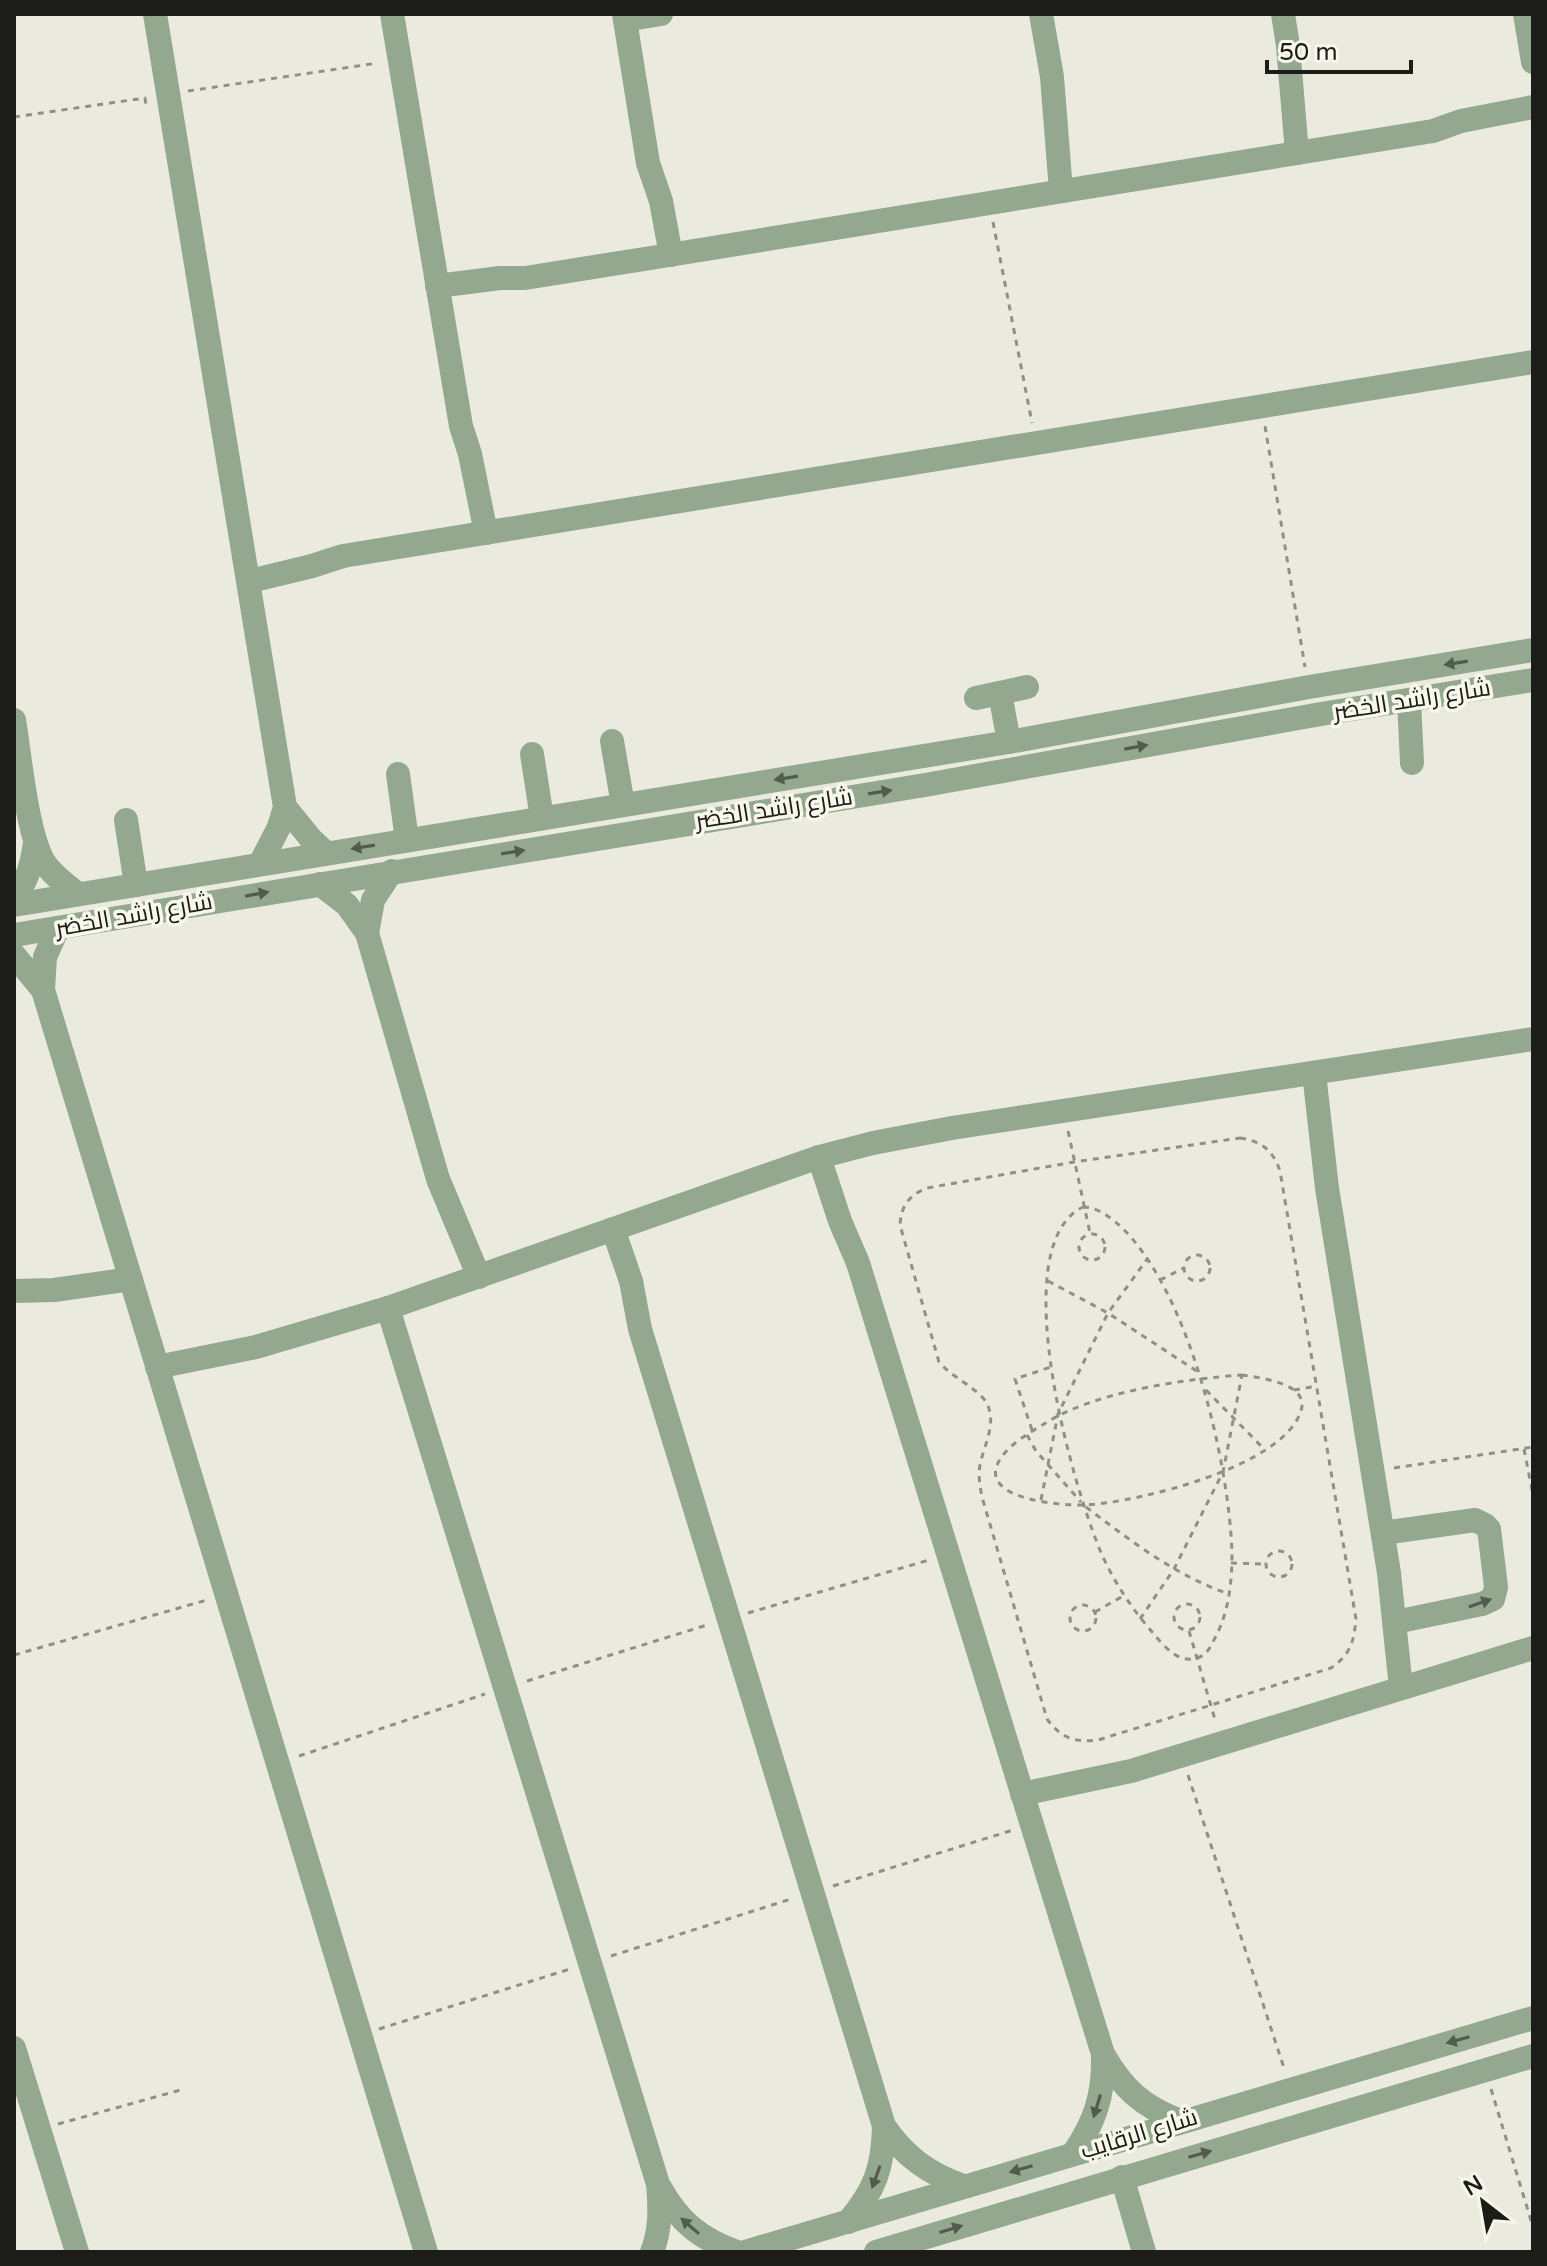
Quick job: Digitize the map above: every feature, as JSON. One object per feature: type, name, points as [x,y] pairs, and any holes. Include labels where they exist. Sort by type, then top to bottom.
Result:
[{"type":"street","points":[[155,14],[285,807],[271,846],[260,864]]},
{"type":"street","points":[[392,14],[461,426],[460,459],[478,534]]},
{"type":"street","points":[[661,14],[625,17],[648,163],[648,193],[664,256]]},
{"type":"street","points":[[1041,14],[1070,190]]},
{"type":"street","points":[[1283,14],[1305,152]]},
{"type":"street","points":[[1525,14],[1533,62]]},
{"type":"street","points":[[1433,131],[1461,121],[1533,107]]},
{"type":"street","points":[[438,295],[501,288],[525,278],[1433,131],[1462,131],[1533,121]]},
{"type":"street","points":[[248,571],[1533,362]]},
{"type":"street","name":"شارع راشد الخضر","points":[[14,905],[1009,742],[1533,650]]},
{"type":"street","name":"شارع راشد الخضر","points":[[14,935],[925,785],[1533,680]]},
{"type":"street","points":[[976,698],[1027,687]]},
{"type":"street","points":[[1000,693],[1009,742]]},
{"type":"street","points":[[1409,700],[1412,763]]},
{"type":"street","points":[[14,720],[35,843],[31,867],[14,897]]},
{"type":"street","points":[[612,741],[623,805]]},
{"type":"street","points":[[532,754],[542,818]]},
{"type":"street","points":[[398,774],[407,840]]},
{"type":"street","points":[[285,807],[326,853]]},
{"type":"street","points":[[126,820],[136,885]]},
{"type":"street","points":[[35,843],[52,872],[78,894]]},
{"type":"street","points":[[367,933],[373,900],[392,871]]},
{"type":"street","points":[[320,884],[347,905],[367,933],[438,1179],[444,1215],[470,1280]]},
{"type":"street","points":[[58,928],[45,957],[43,990],[426,2252]]},
{"type":"street","points":[[14,955],[43,990]]},
{"type":"street","points":[[160,1375],[388,1308],[827,1155],[913,1135],[1533,1039]]},
{"type":"street","points":[[1306,1074],[1313,1144],[1327,1188],[1410,1685]]},
{"type":"street","points":[[827,1155],[840,1221],[858,1263],[1103,2054],[1116,2076],[1134,2096],[1156,2111],[1180,2121]]},
{"type":"street","points":[[607,1231],[623,1296],[640,1329],[884,2126],[884,2152],[877,2178],[865,2202],[848,2222]]},
{"type":"street","points":[[16,1291],[52,1280],[128,1272]]},
{"type":"street","points":[[388,1308],[658,2184],[661,2211],[652,2252]]},
{"type":"street","points":[[1383,1533],[1475,1520],[1489,1529],[1496,1587],[1493,1599],[1488,1603],[1405,1620]]},
{"type":"street","points":[[1389,1573],[1405,1620],[1410,1685]]},
{"type":"street","points":[[1027,1811],[1131,1771],[1533,1648]]},
{"type":"street","name":"شارع الرقايب","points":[[745,2252],[1533,2018]]},
{"type":"street","points":[[14,2048],[27,2117],[77,2252]]},
{"type":"street","points":[[1073,2154],[1089,2130],[1099,2106],[1104,2080],[1103,2054]]},
{"type":"street","name":"شارع الرقايب","points":[[885,2251],[1122,2177],[1533,2056]]},
{"type":"street","points":[[884,2126],[899,2147],[917,2164],[963,2186]]},
{"type":"street","points":[[1122,2177],[1144,2252]]},
{"type":"street","points":[[658,2184],[671,2208],[690,2229],[714,2244],[737,2252]]},
{"type":"path","points":[[14,117],[145,98],[148,115],[170,102],[400,60]]},
{"type":"path","points":[[989,203],[1036,443]]},
{"type":"path","points":[[1262,406],[1309,687]]},
{"type":"path","points":[[1064,1111],[1090,1233]]},
{"type":"path","points":[[1240,1138],[1254,1140],[1276,1157],[1356,1619],[1354,1641],[1346,1658],[1331,1668],[1083,1742],[1069,1739],[1056,1731],[1047,1719],[979,1482],[979,1467],[991,1423],[990,1410],[984,1399],[953,1377],[939,1362],[900,1225],[906,1201],[927,1188],[1074,1162],[1240,1138]]},
{"type":"path","points":[[1083,1207],[1092,1207],[1114,1221],[1148,1258],[1204,1387],[1223,1472],[1231,1563],[1229,1594],[1218,1632],[1207,1653],[1196,1659],[1185,1659],[1170,1652],[1124,1596],[1103,1557],[1084,1505],[1058,1414],[1046,1309],[1047,1280],[1052,1253],[1062,1226],[1075,1211],[1083,1207]]},
{"type":"path","points":[[1090,1233],[1102,1237],[1106,1243],[1103,1255],[1091,1260],[1084,1258],[1078,1247],[1084,1235],[1090,1233]]},
{"type":"path","points":[[1160,1280],[1184,1268],[1189,1257],[1202,1255],[1211,1264],[1211,1271],[1203,1281],[1190,1279],[1184,1268]]},
{"type":"path","points":[[1041,1501],[1058,1414],[1108,1313],[1148,1258]]},
{"type":"path","points":[[1047,1280],[1108,1313],[1198,1372]]},
{"type":"path","points":[[1033,1431],[1015,1379],[1051,1367]]},
{"type":"path","points":[[1140,1619],[1174,1569],[1223,1472],[1242,1375]]},
{"type":"path","points":[[1242,1375],[1272,1380],[1294,1390],[1301,1398],[1302,1409],[1293,1427],[1265,1450],[1223,1472],[1135,1499],[1084,1505],[1041,1501],[1007,1492],[998,1484],[995,1472],[1001,1458],[1058,1414],[1133,1390],[1200,1378],[1242,1375]]},
{"type":"path","points":[[1294,1390],[1317,1386]]},
{"type":"path","points":[[1204,1387],[1265,1450]]},
{"type":"path","points":[[1027,1435],[1036,1451],[1084,1505],[1174,1569],[1199,1584],[1229,1594]]},
{"type":"path","points":[[1373,1471],[1533,1447]]},
{"type":"path","points":[[1524,1449],[1533,1495]]},
{"type":"path","points":[[1283,1551],[1292,1561],[1292,1567],[1284,1577],[1277,1578],[1266,1571],[1265,1565],[1271,1553],[1283,1551]]},
{"type":"path","points":[[277,1763],[505,1688],[948,1555]]},
{"type":"path","points":[[1231,1563],[1265,1565]]},
{"type":"path","points":[[14,1655],[226,1595]]},
{"type":"path","points":[[1095,1612],[1124,1596]]},
{"type":"path","points":[[1186,1604],[1197,1608],[1201,1619],[1199,1625],[1189,1631],[1178,1627],[1174,1616],[1180,1606],[1186,1604]]},
{"type":"path","points":[[1085,1605],[1095,1612],[1096,1623],[1087,1631],[1071,1625],[1069,1619],[1074,1608],[1085,1605]]},
{"type":"path","points":[[1189,1631],[1222,1743]]},
{"type":"path","points":[[1182,1756],[1291,2089]]},
{"type":"path","points":[[360,2035],[813,1892],[1027,1811]]},
{"type":"path","points":[[1486,2070],[1533,2227]]},
{"type":"path","points":[[27,2117],[184,2089]]}]
